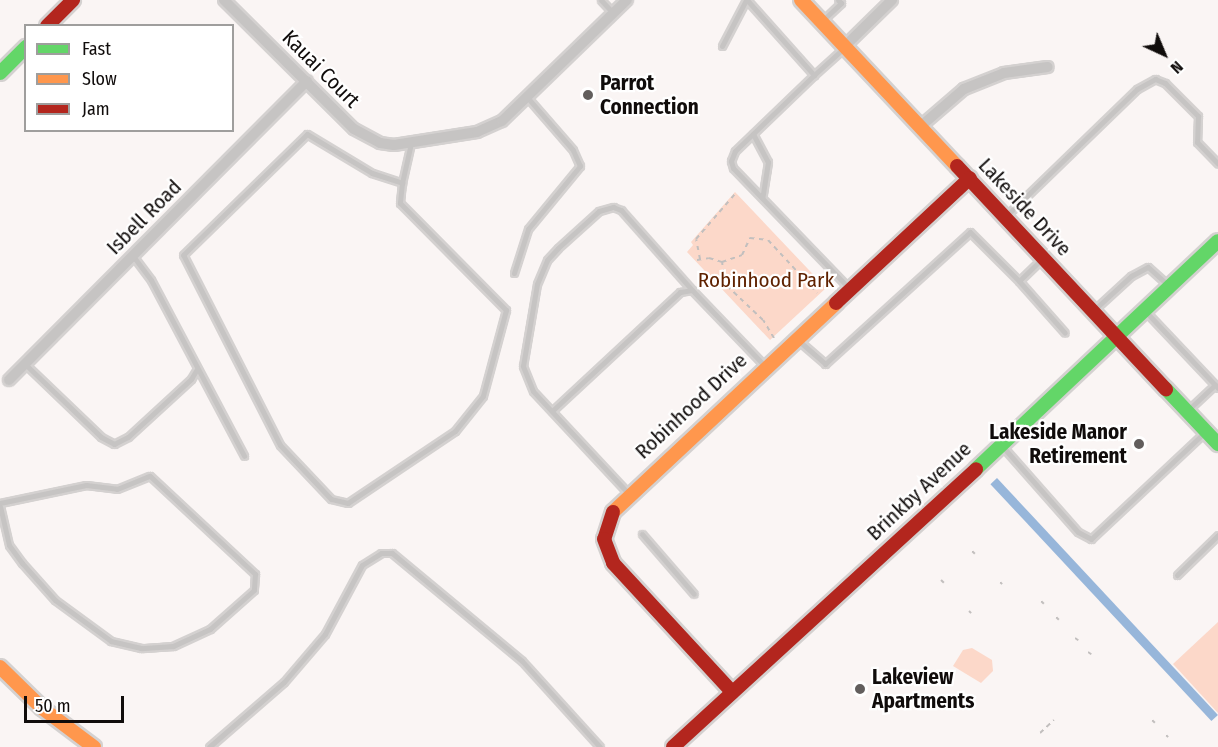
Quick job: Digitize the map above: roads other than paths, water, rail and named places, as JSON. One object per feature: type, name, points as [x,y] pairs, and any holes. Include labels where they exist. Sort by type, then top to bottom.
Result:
[{"type":"street","points":[[49,24],[73,0]]},
{"type":"street","name":"Kauai Court","points":[[224,0],[367,138],[394,145],[411,141]]},
{"type":"street","points":[[411,141],[490,128],[526,97],[627,0]]},
{"type":"street","name":"Lakeside Drive","points":[[801,0],[1218,444]]},
{"type":"street","points":[[845,46],[892,0]]},
{"type":"street","points":[[0,73],[24,49]]},
{"type":"street","points":[[921,126],[964,89],[1004,73],[1048,67]]},
{"type":"street","name":"Isbell Road","points":[[9,380],[307,81]]},
{"type":"street","name":"Robinhood Drive","points":[[732,692],[613,563],[607,551],[605,526],[616,505],[628,493],[970,178]]},
{"type":"street","name":"Brinkby Avenue","points":[[673,747],[1118,338],[1218,241]]},
{"type":"street","points":[[0,667],[42,708],[94,747]]},
{"type":"lane","points":[[601,0],[614,13]]},
{"type":"lane","points":[[722,46],[747,0],[814,75]]},
{"type":"lane","points":[[821,21],[841,3],[838,0]]},
{"type":"lane","points":[[845,46],[735,151],[731,161],[762,198],[849,289]]},
{"type":"lane","points":[[1006,216],[1137,89],[1155,80],[1165,83],[1198,116],[1197,142],[1218,164]]},
{"type":"lane","points":[[514,273],[528,229],[580,166],[573,150],[526,97]]},
{"type":"lane","points":[[402,183],[372,173],[307,134],[183,255],[280,444],[331,499],[348,503],[455,431],[483,396],[506,310],[400,202],[411,141]]},
{"type":"lane","points":[[753,134],[768,162],[762,198]]},
{"type":"lane","points":[[628,493],[533,391],[524,366],[537,284],[547,260],[599,211],[621,210],[692,290],[765,366]]},
{"type":"lane","points":[[796,338],[825,364],[970,232],[1019,281],[1065,333]]},
{"type":"lane","points":[[133,256],[152,280],[244,456]]},
{"type":"lane","points":[[1019,281],[1044,257]]},
{"type":"lane","points":[[1093,311],[1131,276],[1148,267],[1171,288]]},
{"type":"lane","points":[[552,411],[680,292],[692,290]]},
{"type":"lane","points":[[1146,312],[1217,387],[1187,411]]},
{"type":"lane","points":[[25,364],[101,437],[114,444],[128,437],[191,380],[197,369]]},
{"type":"lane","points":[[1001,444],[1078,532],[1091,539],[1206,431]]},
{"type":"lane","points":[[150,476],[255,574],[254,590],[210,628],[173,646],[141,648],[111,641],[56,600],[22,563],[9,545],[0,505],[86,485],[117,489],[150,476]]},
{"type":"lane","points":[[642,534],[694,594]]},
{"type":"lane","points":[[1176,574],[1218,535]]},
{"type":"lane","points":[[209,747],[284,682],[325,634],[362,565],[381,553],[392,553],[522,661],[600,747]]},
{"type":"water","points":[[997,478],[1218,715],[1211,721],[990,484]]},
{"type":"place","name":"Parrot Connection","points":[[588,95]]},
{"type":"place","name":"Lakeside Manor Retirement","points":[[1139,444]]},
{"type":"place","name":"Lakeview Apartments","points":[[860,689]]},
{"type":"park label","name":"Robinhood Park","points":[[766,280]]}]
